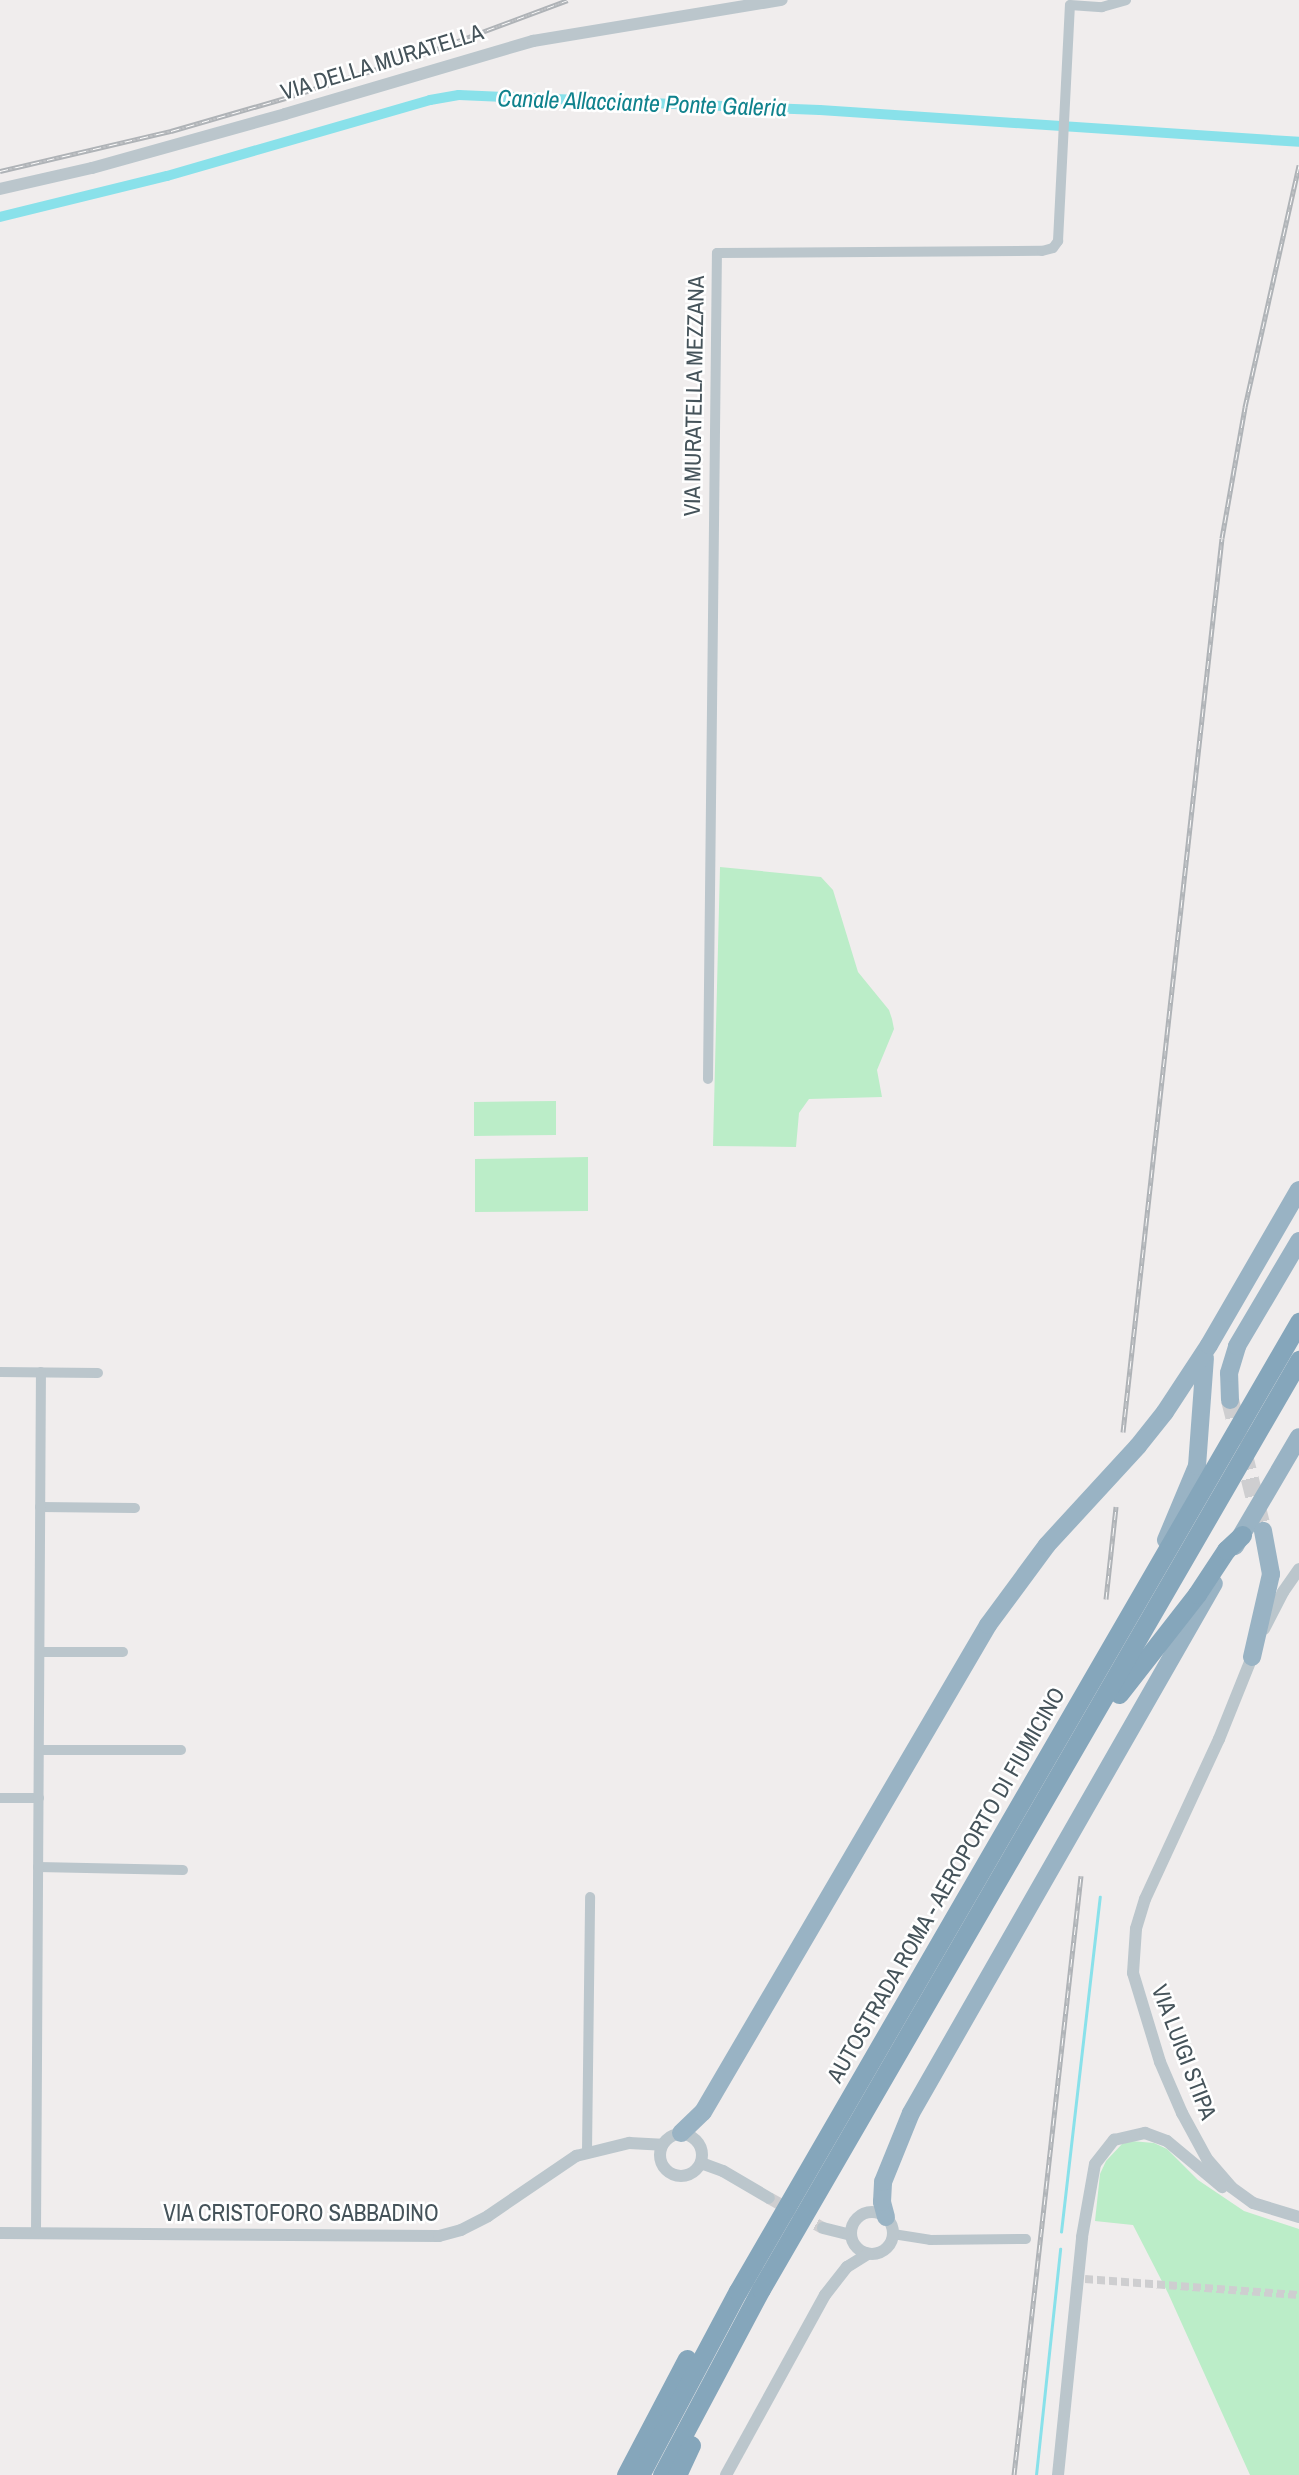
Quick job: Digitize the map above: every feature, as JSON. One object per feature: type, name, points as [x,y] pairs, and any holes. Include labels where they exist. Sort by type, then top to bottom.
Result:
[{"type":"highway","points":[[681,2133],[703,2112],[955,1679],[1002,1604],[1055,1536],[1147,1436],[1209,1345],[1299,1190]]},
{"type":"highway","points":[[1230,1400],[1229,1373],[1237,1346],[1299,1241]]},
{"type":"highway","name":"AUTOSTRADA ROMA - AEROPORTO DI FIUMICINO","points":[[640,2475],[738,2291],[1299,1322]]},
{"type":"highway","points":[[1161,1560],[1170,1529],[1197,1466],[1201,1377],[1209,1345]]},
{"type":"highway","name":"AUTOSTRADA ROMA - AEROPORTO DI FIUMICINO","points":[[662,2475],[711,2379],[1299,1360]]},
{"type":"highway","points":[[890,2226],[882,2202],[883,2182],[921,2093],[1299,1437]]},
{"type":"highway","points":[[1252,1657],[1271,1574],[1263,1531]]},
{"type":"highway","points":[[1033,1819],[1088,1745],[1125,1685],[1198,1594],[1226,1550],[1242,1535]]},
{"type":"highway","points":[[625,2475],[688,2359],[738,2291]]},
{"type":"highway","points":[[677,2475],[706,2413],[713,2389],[711,2379]]},
{"type":"street","name":"VIA DELLA MURATELLA","points":[[0,189],[92,168],[533,41],[782,0]]},
{"type":"street","name":"VIA MURATELLA MEZZANA","points":[[708,1079],[717,253],[1042,251],[1053,248],[1058,241],[1061,131],[1070,3],[1102,7],[1126,0]]},
{"type":"street","points":[[0,1372],[98,1373]]},
{"type":"street","points":[[36,2234],[41,1372]]},
{"type":"street","points":[[40,1507],[135,1508]]},
{"type":"street","name":"VIA LUIGI STIPA","points":[[1299,1569],[1278,1602],[1252,1657],[1219,1740],[1150,1884],[1136,1929],[1133,1963],[1134,1983],[1160,2062],[1198,2144],[1224,2180],[1260,2208],[1299,2217]]},
{"type":"street","points":[[40,1652],[122,1651]]},
{"type":"street","points":[[39,1750],[181,1751]]},
{"type":"street","points":[[0,1798],[39,1798]]},
{"type":"street","points":[[38,1867],[183,1870]]},
{"type":"street","points":[[587,2151],[590,1897]]},
{"type":"street","points":[[681,2133],[699,2143],[701,2163],[685,2176],[672,2174],[662,2165],[662,2145],[670,2136],[681,2133]]},
{"type":"street","points":[[1058,2475],[1088,2188],[1101,2153],[1114,2140],[1125,2135],[1156,2135],[1231,2194],[1260,2208]]},
{"type":"street","name":"VIA CRISTOFORO SABBADINO","points":[[0,2233],[439,2236],[461,2230],[488,2216],[556,2167],[587,2151],[629,2143],[662,2145]]},
{"type":"street","points":[[701,2163],[723,2171],[769,2198]]},
{"type":"street","points":[[850,2235],[860,2216],[873,2212],[890,2226],[930,2240],[1026,2239]]},
{"type":"street","points":[[726,2475],[825,2295],[847,2267],[867,2254],[882,2252],[890,2226]]},
{"type":"street","points":[[823,2228],[850,2235],[856,2247],[867,2254]]},
{"type":"green space","points":[[720,867],[821,877],[833,890],[858,972],[889,1010],[892,1019],[894,1029],[877,1070],[882,1097],[809,1099],[799,1113],[796,1147],[713,1146]]},
{"type":"green space","points":[[556,1101],[556,1135],[474,1136],[474,1102]]},
{"type":"green space","points":[[588,1157],[588,1211],[475,1212],[475,1159]]},
{"type":"green space","points":[[1131,2141],[1154,2143],[1167,2149],[1198,2180],[1244,2211],[1299,2229],[1299,2475],[1250,2475],[1168,2293],[1133,2225],[1095,2221],[1100,2174],[1106,2161],[1122,2144]]},
{"type":"waterway","name":"Canale Allacciante Ponte Galeria","points":[[0,217],[167,176],[430,100],[459,95],[820,110],[1299,142]]},
{"type":"waterway","points":[[1061,2232],[1100,1897]]},
{"type":"waterway","points":[[1036,2475],[1060,2249]]},
{"type":"tunnel","points":[[1230,1400],[1263,1531]]},
{"type":"tunnel","points":[[769,2198],[823,2228]]},
{"type":"tunnel","points":[[1085,2279],[1299,2295]]},
{"type":"railway","points":[[0,171],[171,131],[285,98],[412,58],[568,0]]},
{"type":"railway","points":[[1123,1432],[1222,538],[1245,407],[1299,165]]},
{"type":"railway","points":[[1106,1599],[1116,1507]]},
{"type":"railway","points":[[1014,2475],[1081,1876]]}]
